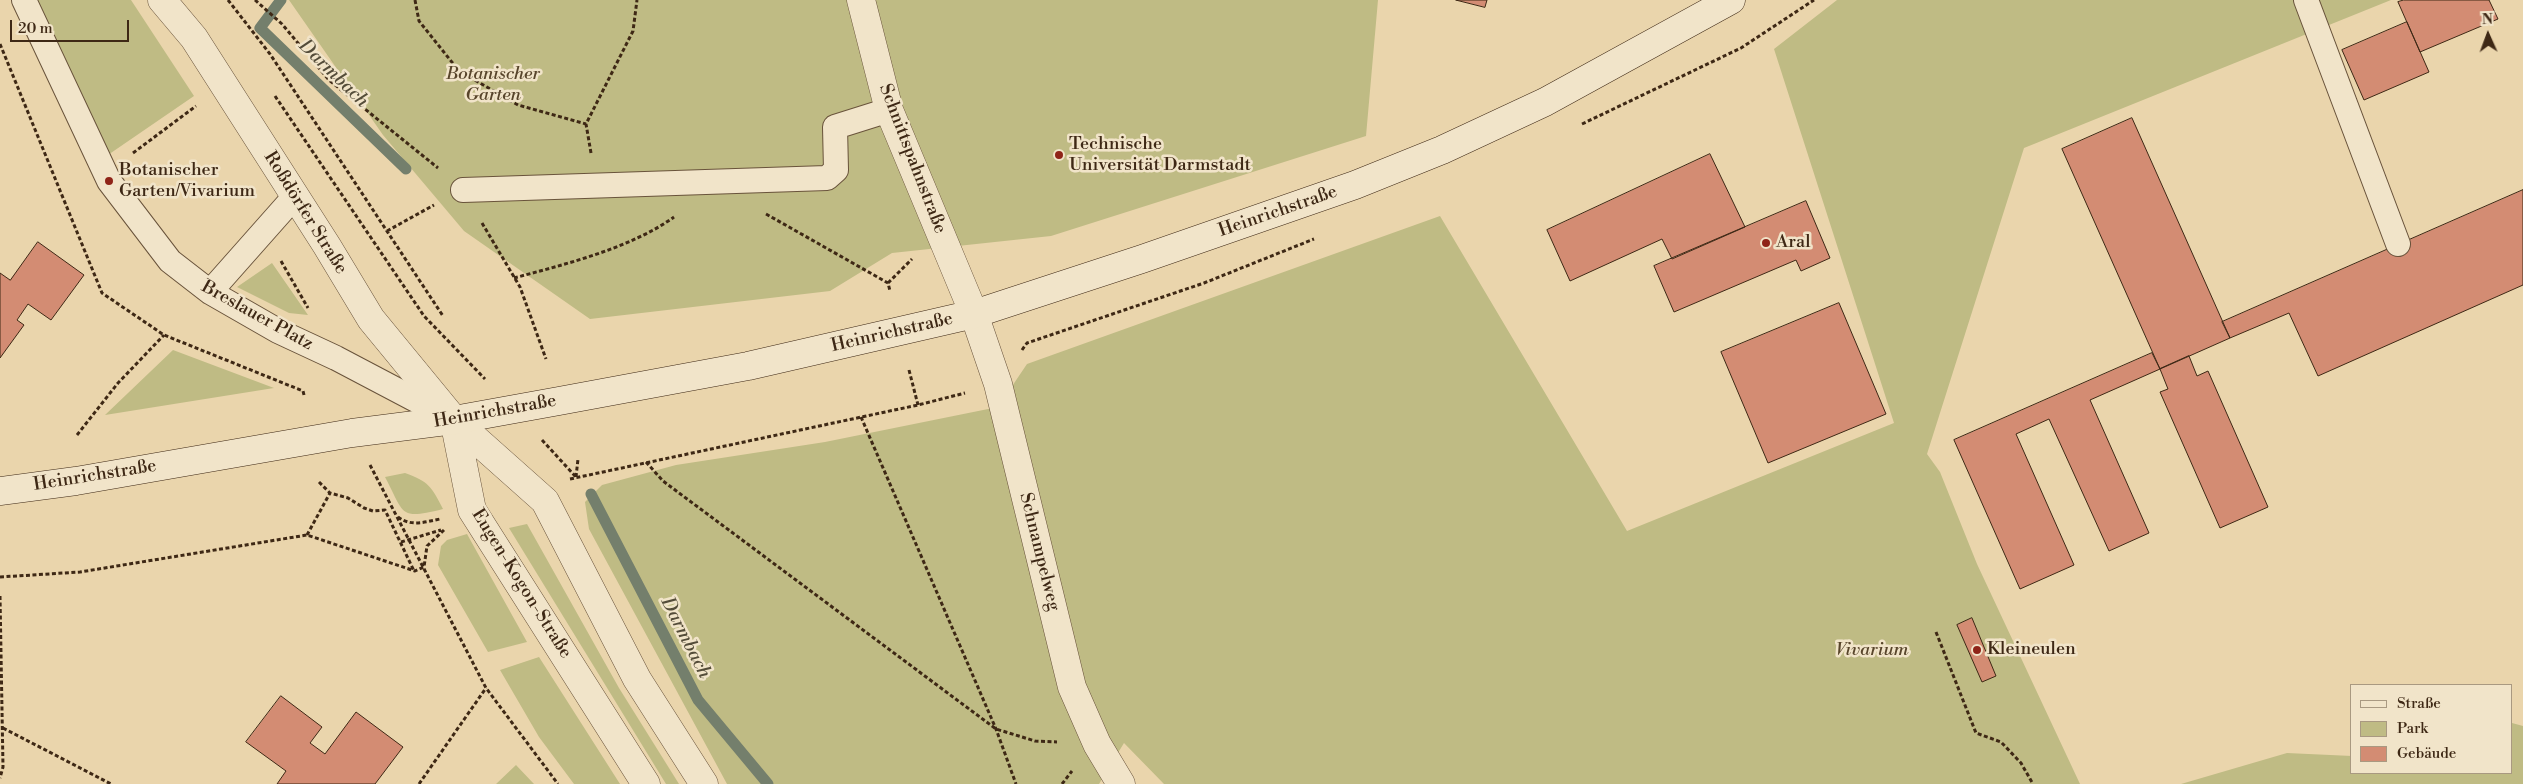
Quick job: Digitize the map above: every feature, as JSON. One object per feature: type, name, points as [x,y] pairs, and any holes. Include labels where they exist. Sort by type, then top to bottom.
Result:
[{"type":"street","name":"Roßdörfer Straße","points":[[162,0],[194,38],[371,319],[454,420]]},
{"type":"street","name":"Schnittspahnstraße","points":[[861,0],[889,110],[974,314]]},
{"type":"street","name":"Heinrichstraße","points":[[0,491],[76,481],[352,433],[454,420],[748,366],[974,314],[1142,259],[1355,185],[1442,150],[1545,102],[1730,0]]},
{"type":"street","name":"Schnampelweg","points":[[974,314],[998,384],[1072,687],[1097,744],[1121,784]]},
{"type":"street","name":"Eugen-Kogon-Straße","points":[[454,420],[472,510],[646,784]]},
{"type":"street","points":[[454,420],[545,501],[637,679],[704,784]]},
{"type":"lane","name":"Breslauer Platz","points":[[24,0],[109,181],[170,261],[210,292],[278,331],[336,358],[454,420]]},
{"type":"lane","points":[[2306,0],[2398,244]]},
{"type":"lane","points":[[463,190],[712,183],[831,176],[836,170],[837,165],[835,127],[889,110]]},
{"type":"lane","points":[[210,292],[295,196]]},
{"type":"path","points":[[228,0],[270,54],[443,316]]},
{"type":"path","points":[[415,0],[419,21],[459,71],[518,105],[586,124]]},
{"type":"path","points":[[592,157],[586,124],[633,31],[637,0]]},
{"type":"path","points":[[257,1],[282,24],[330,80],[463,190],[514,278],[546,359]]},
{"type":"path","points":[[274,94],[424,316],[472,366]]},
{"type":"path","points":[[125,159],[201,103]]},
{"type":"path","points":[[514,278],[582,259],[660,227],[706,194],[712,183]]},
{"type":"path","points":[[386,231],[463,190]]},
{"type":"path","points":[[762,212],[888,283],[890,291]]},
{"type":"path","points":[[77,435],[118,383],[164,335]]},
{"type":"path","points":[[909,370],[918,405]]},
{"type":"path","points":[[576,476],[918,405],[998,384]]},
{"type":"path","points":[[861,416],[996,730],[1016,784]]},
{"type":"path","points":[[556,456],[576,476]]},
{"type":"path","points":[[576,476],[578,459]]},
{"type":"path","points":[[646,462],[662,481],[996,730],[1035,741],[1097,744]]},
{"type":"path","points":[[377,478],[486,688],[558,784]]},
{"type":"path","points":[[319,482],[330,493],[348,498],[364,508],[373,511],[385,510],[415,571]]},
{"type":"path","points":[[307,535],[330,493]]},
{"type":"path","points":[[398,517],[408,523],[422,523]]},
{"type":"path","points":[[400,542],[451,527]]},
{"type":"path","points":[[424,567],[427,546],[445,529]]},
{"type":"path","points":[[0,577],[80,572],[307,535],[415,571],[424,567]]},
{"type":"path","points":[[0,596],[3,767],[0,778]]},
{"type":"path","points":[[1936,632],[1976,734],[2002,742],[2021,764],[2033,784]]},
{"type":"path","points":[[419,784],[486,688]]},
{"type":"path","points":[[2,727],[111,784]]},
{"type":"path","points":[[0,772],[3,767]]},
{"type":"green space","points":[[32,0],[131,0],[194,96],[105,157]]},
{"type":"green space","name":"Botanischer Garten","points":[[289,0],[1378,0],[1366,136],[1051,236],[892,253],[830,291],[590,319],[464,231],[383,135]]},
{"type":"green space","name":"Vivarium","points":[[1837,0],[2391,0],[2024,148],[1927,454],[1940,472],[1977,564],[2080,784],[1164,784],[1124,743],[1099,784],[727,784],[589,529],[585,502],[602,485],[676,465],[825,442],[998,407],[1027,364],[1440,216],[1627,531],[1894,423],[1774,49]]},
{"type":"green space","points":[[272,263],[308,315],[289,313],[237,287]]},
{"type":"green space","points":[[173,350],[274,388],[105,415]]},
{"type":"green space","points":[[405,473],[424,482],[436,495],[443,509],[418,514],[411,514],[405,511],[396,500],[385,477]]},
{"type":"green space","points":[[527,524],[619,688],[679,784],[666,784],[509,528]]},
{"type":"green space","points":[[467,534],[527,642],[488,652],[438,565],[441,546],[447,540]]},
{"type":"green space","points":[[539,657],[620,784],[574,784],[539,737],[500,670]]},
{"type":"green space","points":[[2513,723],[2523,726],[2523,784],[2181,784],[2287,753],[2350,756],[2350,774],[2513,774]]},
{"type":"green space","points":[[516,765],[534,784],[496,784]]},
{"type":"building","points":[[1456,0],[1487,0],[1485,7]]},
{"type":"building","points":[[2404,0],[2489,0],[2498,19],[2420,52],[2398,2]]},
{"type":"building","points":[[2407,22],[2429,72],[2364,100],[2342,50]]},
{"type":"building","points":[[2132,118],[2230,338],[2160,369],[2062,149]]},
{"type":"building","points":[[1710,154],[1745,227],[1672,259],[1662,239],[1570,281],[1547,230]]},
{"type":"building","points":[[2523,190],[2523,285],[2318,376],[2289,313],[2230,338],[2222,322]]},
{"type":"building","name":"Aral","points":[[1806,201],[1830,258],[1801,271],[1796,260],[1674,312],[1654,266]]},
{"type":"building","points":[[38,242],[84,275],[51,320],[28,304],[17,320],[24,325],[0,358],[0,273],[10,280]]},
{"type":"building","points":[[1839,303],[1886,414],[1768,463],[1721,352]]},
{"type":"building","points":[[2152,353],[2160,369],[2090,400],[2149,533],[2109,551],[2049,419],[2016,434],[2074,565],[2020,589],[1954,440]]},
{"type":"building","points":[[2189,356],[2197,376],[2208,371],[2268,507],[2220,528],[2160,392],[2168,389],[2160,369]]},
{"type":"building","points":[[1972,618],[1996,676],[1982,682],[1957,625]]},
{"type":"building","points":[[281,696],[322,727],[310,743],[325,754],[356,712],[403,747],[375,784],[277,784],[286,771],[246,742]]},
{"type":"waterway","name":"Darmbach","points":[[281,0],[260,28],[406,169]]},
{"type":"waterway","name":"Darmbach","points":[[591,494],[698,700],[768,784]]},
{"type":"place","name":"Technische Universität Darmstadt","points":[[1059,155]]},
{"type":"place","name":"Botanischer Garten/Vivarium","points":[[109,181]]},
{"type":"place","name":"Aral","points":[[1766,243]]},
{"type":"place","name":"Kleineulen","points":[[1977,650]]}]
